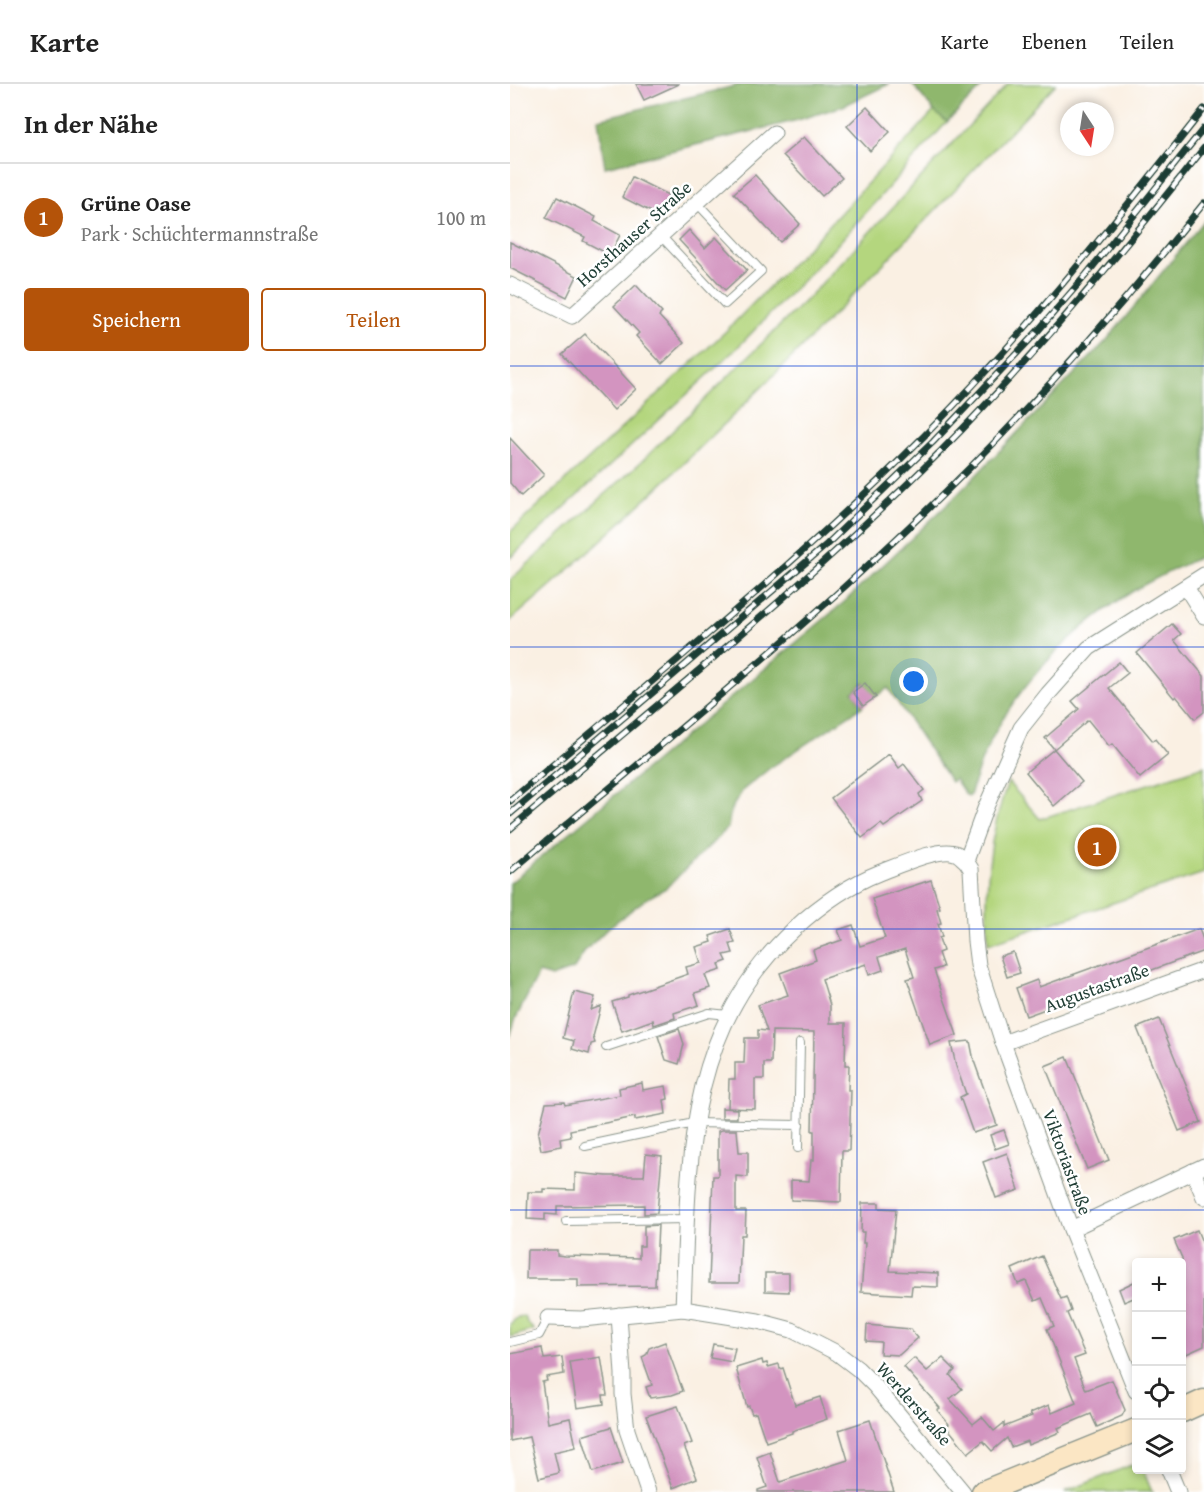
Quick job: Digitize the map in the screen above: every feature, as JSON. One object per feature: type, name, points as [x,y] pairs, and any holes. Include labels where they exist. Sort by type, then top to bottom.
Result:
[{"type":"street","name":"Horsthauser Straße","points":[[510,285],[572,316],[774,133]]},
{"type":"street","points":[[683,1309],[694,1123],[707,1066],[728,1015],[766,958],[811,914],[837,894],[869,877],[915,859],[938,854],[955,853],[966,861],[985,809],[1021,728],[1047,694],[1089,648],[1204,575]]},
{"type":"street","points":[[1186,587],[1204,616]]},
{"type":"street","name":"Viktoriastraße","points":[[966,861],[971,868],[978,965],[1003,1043],[1071,1229],[1132,1379]]},
{"type":"street","name":"Augustastraße","points":[[1003,1043],[1204,970]]},
{"type":"street","points":[[1071,1229],[1198,1168],[1204,1197]]},
{"type":"street","name":"Werderstraße","points":[[548,1318],[582,1319],[683,1309],[722,1314],[792,1330],[837,1353],[875,1386],[963,1492]]},
{"type":"street","points":[[619,1315],[622,1394],[627,1430],[648,1492]]},
{"type":"street","points":[[1186,1408],[1204,1401]]},
{"type":"street","points":[[983,1492],[1132,1432]]},
{"type":"street","points":[[1171,1474],[1178,1492]]},
{"type":"lane","points":[[661,236],[725,304],[761,271],[697,203]]},
{"type":"lane","points":[[606,1047],[709,1013],[728,1015]]},
{"type":"lane","points":[[798,1148],[800,1043]]},
{"type":"lane","points":[[585,1146],[694,1123],[799,1125]]},
{"type":"lane","points":[[566,1221],[687,1219]]},
{"type":"lane","points":[[510,1342],[539,1335],[548,1318]]},
{"type":"green space","points":[[743,84],[889,84],[843,106],[798,120],[605,167],[598,119]]},
{"type":"green space","points":[[912,84],[985,84],[947,122],[934,111]]},
{"type":"green space","points":[[1008,84],[1056,84],[857,291],[721,427],[582,558],[510,621],[510,580],[641,462],[810,296]]},
{"type":"green space","points":[[934,111],[947,122],[835,247],[737,348],[510,558],[510,532],[725,332],[821,234]]},
{"type":"green space","points":[[1204,221],[1204,555],[1160,576],[1107,608],[1056,652],[1012,705],[980,764],[970,796],[966,795],[955,779],[951,782],[888,688],[875,697],[864,683],[853,692],[863,706],[770,768],[743,790],[731,809],[728,828],[666,888],[646,899],[608,928],[585,951],[574,969],[551,977],[539,973],[515,1020],[510,1037],[510,883],[843,603],[953,499],[1106,341]]},
{"type":"green space","points":[[1204,766],[1204,873],[988,944],[989,862],[996,822],[1008,782],[1040,819]]},
{"type":"green space","points":[[524,1316],[534,1330],[510,1337],[510,1324],[518,1317]]},
{"type":"green space","points":[[1132,1465],[1132,1474],[1145,1474],[1152,1492],[1065,1492]]},
{"type":"building","points":[[636,84],[679,84],[644,100]]},
{"type":"building","points":[[867,107],[890,132],[870,151],[847,126]]},
{"type":"building","points":[[804,137],[842,178],[822,196],[783,155]]},
{"type":"building","points":[[755,175],[800,224],[780,242],[734,193]]},
{"type":"building","points":[[632,177],[672,197],[661,217],[622,197]]},
{"type":"building","points":[[557,197],[596,217],[594,221],[620,235],[610,255],[583,241],[585,237],[546,218]]},
{"type":"building","points":[[689,230],[705,248],[716,237],[747,270],[725,290],[679,240]]},
{"type":"building","points":[[510,242],[577,276],[567,297],[510,268]]},
{"type":"building","points":[[636,285],[662,313],[659,316],[684,343],[662,364],[636,336],[639,333],[614,306]]},
{"type":"building","points":[[585,334],[636,389],[614,410],[562,354]]},
{"type":"building","points":[[510,438],[544,475],[521,496],[510,483]]},
{"type":"building","points":[[1172,624],[1181,634],[1174,640],[1204,676],[1204,712],[1195,719],[1176,696],[1174,698],[1137,653]]},
{"type":"building","points":[[1119,662],[1128,673],[1109,688],[1153,741],[1155,739],[1168,755],[1140,778],[1112,744],[1109,746],[1088,720],[1054,749],[1045,738],[1079,709],[1072,701]]},
{"type":"building","points":[[865,683],[876,697],[863,706],[853,692]]},
{"type":"building","points":[[1054,749],[1082,782],[1054,806],[1026,772]]},
{"type":"building","points":[[889,754],[899,768],[904,764],[924,790],[919,794],[922,801],[884,827],[881,824],[862,838],[831,798]]},
{"type":"building","points":[[931,880],[940,908],[937,909],[941,923],[938,924],[943,951],[938,953],[943,967],[934,970],[957,1035],[930,1045],[907,979],[914,977],[905,949],[879,957],[883,970],[869,975],[866,964],[822,979],[830,1005],[830,1023],[846,1023],[845,1065],[849,1065],[848,1090],[851,1090],[849,1151],[842,1151],[841,1202],[791,1200],[791,1180],[809,1181],[811,1160],[814,1160],[814,1131],[812,1131],[814,1032],[772,1031],[771,1063],[764,1063],[764,1079],[755,1079],[755,1109],[728,1108],[729,1079],[735,1079],[735,1063],[744,1063],[745,1038],[758,1038],[758,1030],[767,1031],[758,1005],[788,995],[780,973],[816,960],[813,950],[842,940],[838,930],[853,925],[860,946],[885,938],[872,899]]},
{"type":"building","points":[[730,929],[735,943],[730,944],[733,953],[724,955],[727,961],[719,964],[721,970],[705,975],[710,988],[695,993],[699,1005],[674,1013],[675,1018],[654,1025],[653,1020],[622,1031],[612,1002],[688,974],[686,967],[701,963],[696,947],[712,942],[710,936]]},
{"type":"building","points":[[1199,929],[1204,942],[1204,951],[1026,1016],[1016,988],[1037,980],[1039,987]]},
{"type":"building","points":[[1013,952],[1020,973],[1007,977],[1000,956]]},
{"type":"building","points":[[574,992],[595,997],[591,1010],[601,1006],[593,1037],[595,1043],[591,1044],[589,1054],[572,1049],[574,1041],[563,1038]]},
{"type":"building","points":[[1159,1019],[1201,1122],[1179,1131],[1137,1028]]},
{"type":"building","points":[[679,1029],[684,1044],[679,1064],[666,1060],[658,1036]]},
{"type":"building","points":[[970,1041],[974,1061],[997,1125],[973,1133],[960,1097],[966,1094],[951,1043]]},
{"type":"building","points":[[1067,1057],[1109,1160],[1087,1169],[1045,1066]]},
{"type":"building","points":[[642,1083],[643,1090],[666,1086],[668,1099],[664,1100],[666,1114],[635,1120],[635,1117],[570,1130],[571,1137],[560,1139],[561,1146],[541,1150],[538,1134],[546,1103],[564,1102],[565,1105],[620,1095],[619,1088]]},
{"type":"building","points":[[722,1108],[737,1109],[737,1118],[722,1118]]},
{"type":"building","points":[[737,1130],[739,1152],[748,1152],[748,1177],[736,1176],[736,1211],[746,1211],[745,1235],[741,1235],[739,1283],[709,1283],[713,1176],[718,1176],[718,1131]]},
{"type":"building","points":[[1004,1130],[1009,1144],[995,1149],[990,1135]]},
{"type":"building","points":[[1007,1153],[1019,1190],[996,1198],[983,1162]]},
{"type":"building","points":[[646,1154],[662,1156],[657,1213],[644,1214],[644,1205],[557,1206],[557,1215],[545,1214],[545,1220],[527,1219],[528,1192],[543,1192],[543,1189],[575,1190],[575,1173],[644,1176]]},
{"type":"building","points":[[862,1203],[879,1203],[879,1208],[896,1209],[890,1271],[938,1273],[938,1287],[912,1286],[911,1295],[861,1292],[865,1243],[863,1243],[864,1232],[861,1232]]},
{"type":"building","points":[[658,1225],[655,1286],[578,1287],[578,1279],[526,1279],[527,1250],[557,1250],[557,1255],[565,1256],[639,1258],[639,1246],[644,1246],[644,1226]]},
{"type":"building","points":[[1197,1230],[1204,1247],[1204,1346],[1186,1354],[1186,1258],[1182,1258],[1174,1240]]},
{"type":"building","points":[[1042,1256],[1061,1299],[1066,1297],[1071,1311],[1067,1313],[1085,1355],[1074,1359],[1086,1390],[1112,1380],[1125,1410],[1122,1416],[1097,1427],[1091,1414],[1058,1428],[1060,1432],[1028,1445],[1027,1441],[1011,1447],[1007,1438],[992,1451],[983,1441],[968,1453],[946,1426],[949,1424],[937,1410],[940,1408],[904,1367],[914,1358],[927,1371],[943,1358],[955,1370],[950,1375],[962,1389],[950,1399],[973,1424],[982,1417],[994,1431],[1004,1423],[1004,1427],[1032,1416],[1030,1413],[1049,1405],[1052,1413],[1076,1403],[1047,1329],[1054,1326],[1042,1298],[1035,1301],[1026,1281],[1018,1284],[1012,1269]]},
{"type":"building","points":[[765,1273],[789,1273],[789,1292],[765,1291]]},
{"type":"building","points":[[1132,1283],[1132,1299],[1124,1302],[1119,1289]]},
{"type":"building","points":[[867,1325],[910,1329],[918,1338],[899,1355],[880,1354],[881,1342],[866,1341]]},
{"type":"building","points":[[665,1342],[683,1391],[650,1398],[646,1387],[652,1385],[642,1357],[646,1355],[649,1348]]},
{"type":"building","points":[[713,1344],[735,1348],[732,1362],[710,1358]]},
{"type":"building","points":[[542,1348],[544,1359],[562,1357],[564,1374],[546,1377],[547,1381],[542,1382],[548,1423],[570,1418],[576,1447],[554,1452],[559,1473],[539,1478],[529,1437],[510,1441],[510,1354]]},
{"type":"building","points":[[601,1357],[607,1395],[603,1395],[604,1404],[577,1408],[570,1362]]},
{"type":"building","points":[[762,1360],[763,1364],[767,1363],[768,1367],[779,1364],[780,1369],[783,1368],[795,1405],[820,1397],[827,1419],[766,1442],[756,1413],[752,1414],[749,1406],[747,1407],[736,1368]]},
{"type":"building","points":[[678,1406],[692,1443],[684,1446],[697,1478],[673,1488],[646,1416]]},
{"type":"building","points":[[870,1420],[894,1492],[758,1492],[767,1487],[757,1457],[770,1452],[780,1482],[848,1460],[839,1430]]},
{"type":"building","points":[[611,1427],[623,1463],[593,1472],[582,1436]]},
{"type":"railway","points":[[510,801],[773,577],[825,531],[925,435],[1034,317],[1204,109]]},
{"type":"railway","points":[[510,814],[825,546],[933,442],[1036,333],[1086,275],[1204,128]]},
{"type":"railway","points":[[510,829],[784,597],[890,501],[941,451],[1077,303],[1204,148]]},
{"type":"railway","points":[[510,872],[713,702],[910,526],[1063,370],[1135,288],[1204,203]]},
{"type":"place","name":"Grüne Oase","points":[[1097,847]]}]
